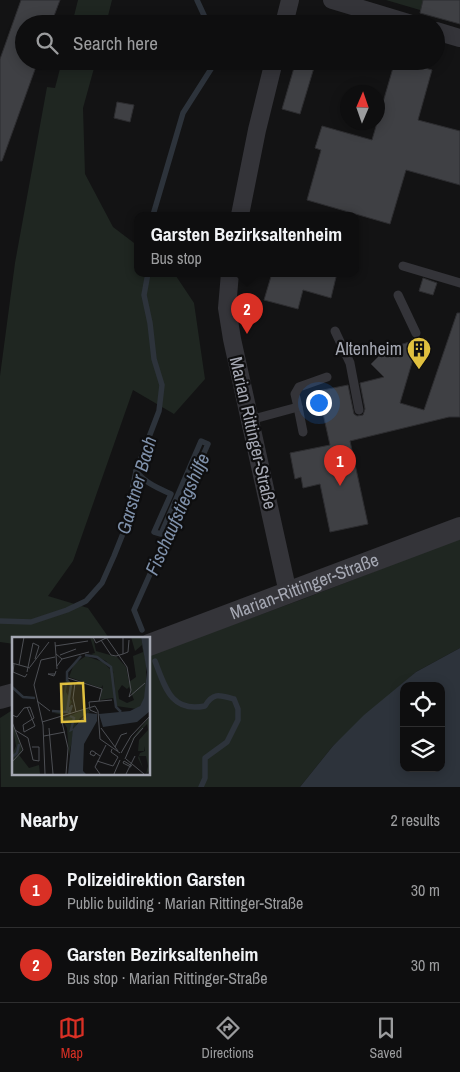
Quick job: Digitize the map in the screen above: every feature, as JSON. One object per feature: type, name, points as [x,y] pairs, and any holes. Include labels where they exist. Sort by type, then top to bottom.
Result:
[{"type":"street","points":[[286,15],[290,0]]},
{"type":"street","points":[[332,0],[355,3],[388,15]]},
{"type":"street","points":[[445,34],[460,38]]},
{"type":"street","points":[[241,212],[257,130],[272,70]]},
{"type":"street","name":"Marian Rittinger-Straße","points":[[230,277],[227,308],[232,339],[288,593]]},
{"type":"street","name":"Marian-Rittinger-Straße","points":[[150,645],[460,528]]},
{"type":"lane","points":[[404,266],[460,283]]},
{"type":"lane","points":[[398,295],[416,333]]},
{"type":"lane","points":[[334,331],[350,363],[359,410]]},
{"type":"lane","points":[[303,432],[295,394],[299,387],[327,377]]},
{"type":"lane","points":[[250,420],[298,407]]},
{"type":"shaded area","points":[[78,0],[112,0],[108,15],[74,15]]},
{"type":"shaded area","points":[[386,0],[460,0],[460,24],[445,20],[445,15],[427,15],[420,13],[420,10]]},
{"type":"shaded area","points":[[60,70],[94,70],[83,108],[85,174],[113,227],[134,243],[134,277],[177,277],[194,303],[205,379],[174,414],[133,390],[73,561],[48,596],[88,608],[108,637],[12,637],[12,644],[0,642],[0,376],[15,263],[47,87],[55,88]]},
{"type":"shaded area","points":[[460,537],[460,648],[416,672],[405,682],[400,682],[400,686],[333,746],[300,787],[1,787],[0,718],[12,710],[12,774],[150,774],[150,654],[305,598]]},
{"type":"shaded area","points":[[460,648],[460,787],[300,787],[333,746],[364,715],[400,685],[400,772],[445,772],[445,682],[404,682],[416,672]]},
{"type":"building","points":[[21,0],[60,0],[54,15],[16,15]]},
{"type":"building","points":[[423,0],[460,0],[460,24],[445,20],[445,15],[420,13]]},
{"type":"building","points":[[15,17],[15,70],[35,70],[2,161],[0,161],[0,59]]},
{"type":"building","points":[[293,70],[313,70],[300,114],[282,109]]},
{"type":"building","points":[[392,70],[432,70],[418,120],[460,131],[460,185],[406,170],[390,224],[359,215],[359,212],[348,212],[307,200],[321,150],[315,148],[322,126],[372,140],[375,130],[385,130],[385,95]]},
{"type":"building","points":[[117,102],[134,105],[130,122],[114,118]]},
{"type":"building","points":[[271,277],[336,277],[331,298],[303,290],[298,309],[264,300]]},
{"type":"building","points":[[423,278],[437,283],[433,295],[419,291]]},
{"type":"building","points":[[457,313],[460,313],[460,417],[449,417],[350,441],[368,524],[330,532],[320,484],[303,488],[301,477],[295,479],[290,453],[330,445],[318,391],[348,385],[354,414],[357,416],[363,415],[365,409],[360,383],[384,377],[371,364],[381,354],[393,347],[419,339],[400,403],[424,410]]},
{"type":"waterway","name":"Garstner Bach","points":[[197,0],[204,15]]},
{"type":"waterway","name":"Garstner Bach","points":[[154,212],[183,113],[210,70]]},
{"type":"waterway","name":"Garstner Bach","points":[[0,621],[31,622],[67,610],[86,601],[102,583],[114,556],[124,531],[136,471],[159,411],[162,385],[154,359],[150,323],[144,295],[147,277]]},
{"type":"waterway","name":"Fischaufstiegshilfe","points":[[136,471],[148,482],[171,494],[154,532],[161,534],[201,441],[208,444],[134,610],[142,630]]},
{"type":"waterway","name":"Fischaufstiegshilfe","points":[[155,661],[166,689],[177,702],[184,706],[205,706],[211,698],[221,696],[234,699],[238,709],[238,720],[227,742],[205,758],[205,778],[201,787]]},
{"type":"place","name":"Garsten Bezirksaltenheim","points":[[247,334]]},
{"type":"place","name":"Altenheim","points":[[419,370]]},
{"type":"place","name":"Polizeidirektion Garsten","points":[[340,486]]}]
